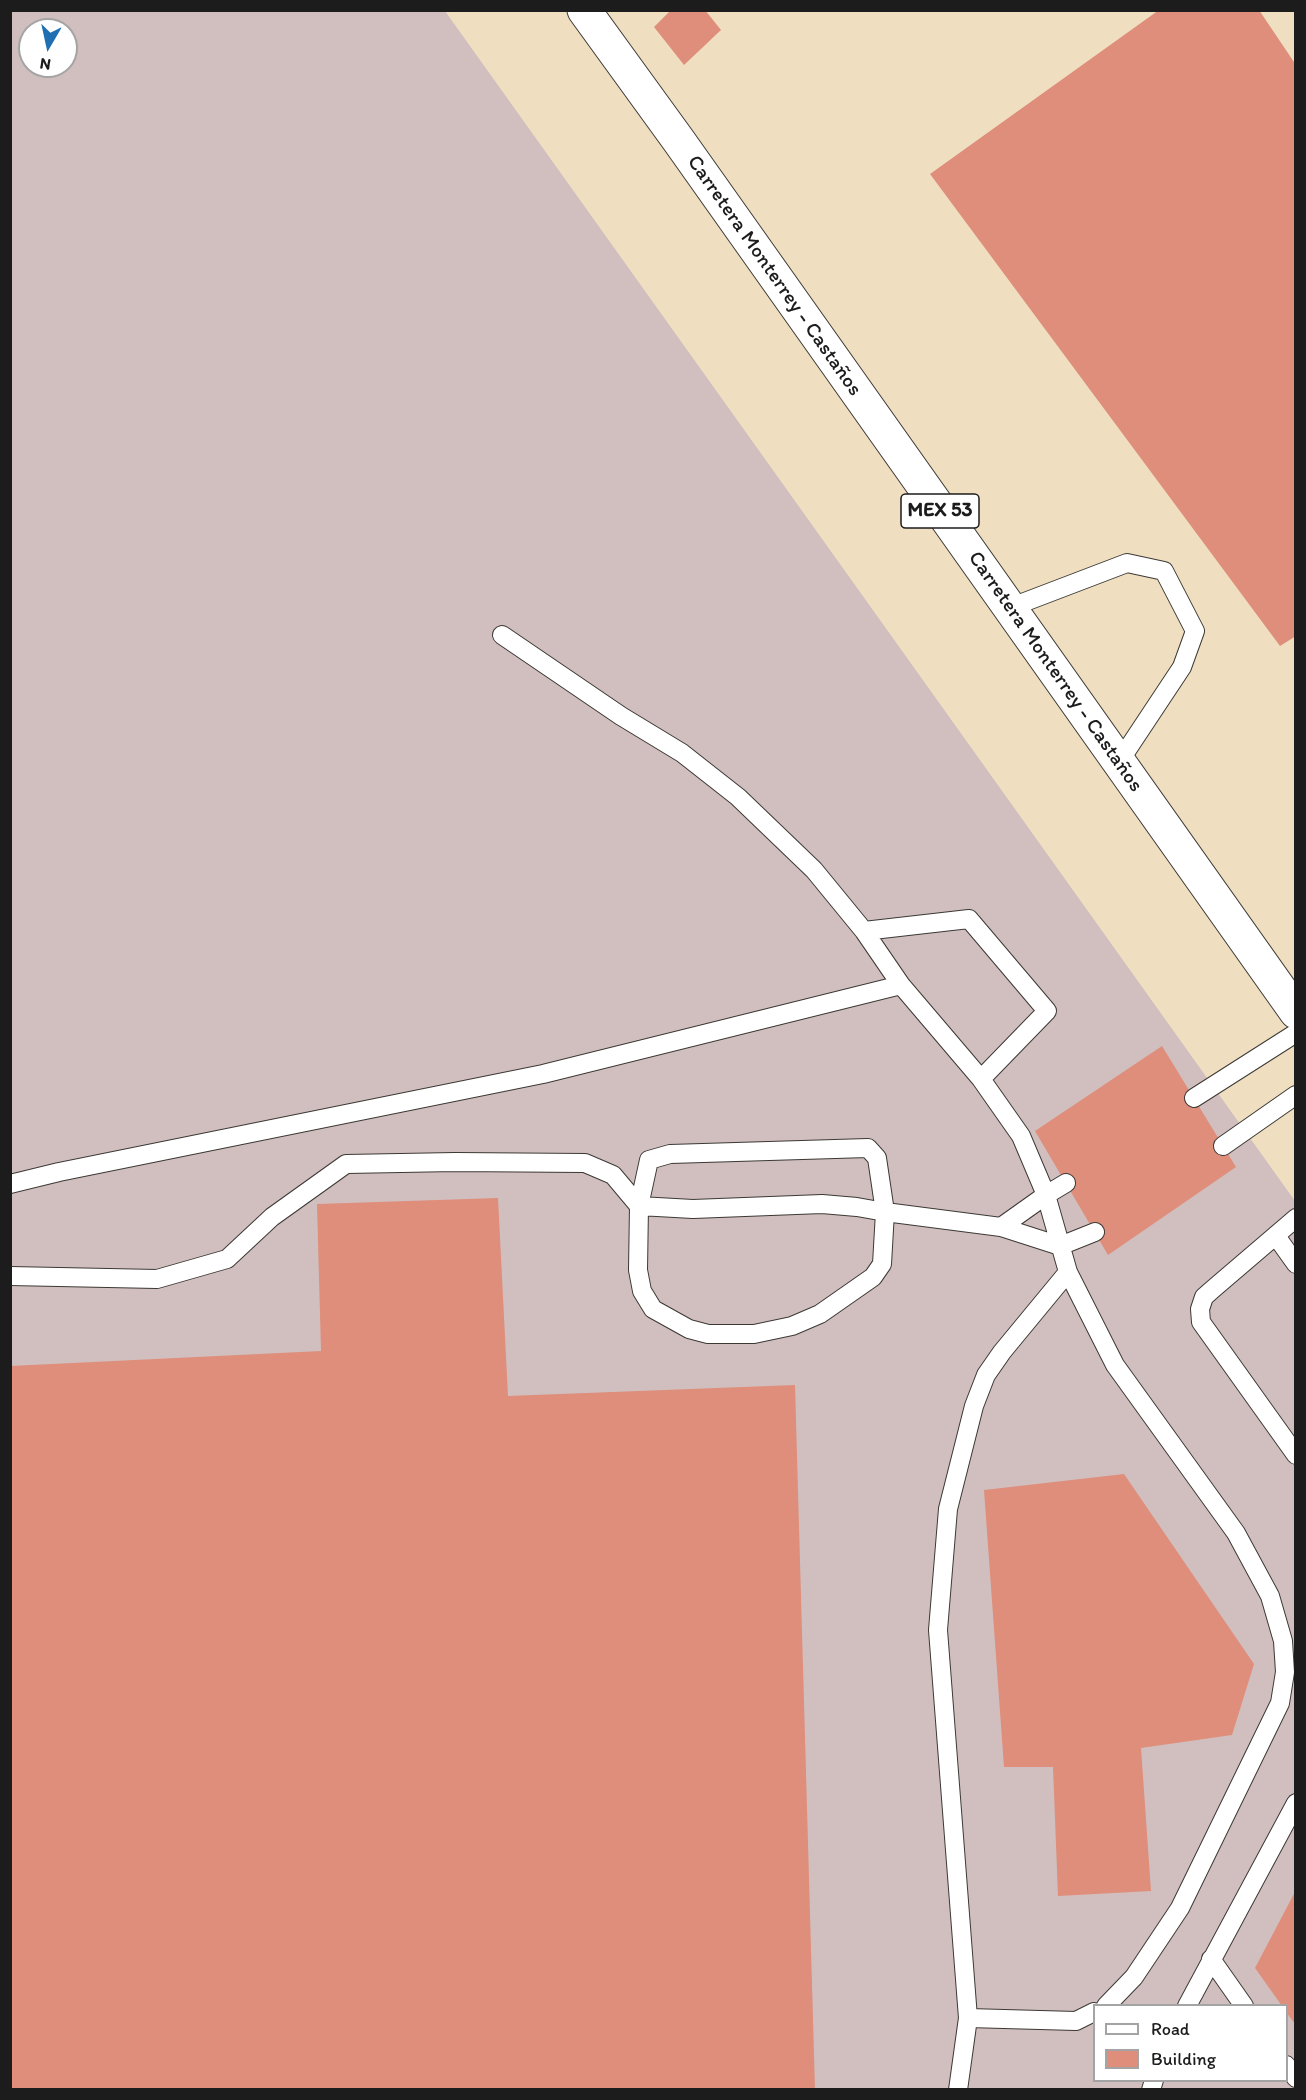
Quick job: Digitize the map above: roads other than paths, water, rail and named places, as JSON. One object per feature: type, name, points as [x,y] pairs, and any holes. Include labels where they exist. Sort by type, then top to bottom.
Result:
[{"type":"main road","name":"Carretera Monterrey - Castaños","points":[[584,10],[686,150],[1296,1012]]},
{"type":"lane","points":[[1009,608],[1127,563],[1164,571],[1195,631],[1182,667],[1119,762]]},
{"type":"lane","points":[[502,635],[621,716],[682,753],[738,797],[814,870],[864,931],[901,985],[981,1078],[1021,1136],[1046,1195],[1068,1272],[1115,1365],[1236,1533],[1270,1596],[1283,1641],[1285,1662],[1280,1703],[1180,1908],[1134,1977],[1108,2004]]},
{"type":"lane","points":[[864,931],[969,919],[1047,1011],[981,1078]]},
{"type":"lane","points":[[10,1184],[59,1172],[543,1074],[901,985]]},
{"type":"lane","points":[[1194,1098],[1296,1033]]},
{"type":"lane","points":[[1223,1146],[1296,1095]]},
{"type":"lane","points":[[868,1148],[877,1158],[885,1212],[882,1264],[873,1277],[842,1300],[820,1314],[792,1326],[754,1334],[708,1334],[689,1329],[653,1309],[642,1291],[638,1270],[639,1206],[649,1160],[670,1154],[868,1148]]},
{"type":"lane","points":[[10,1276],[157,1279],[227,1259],[272,1217],[346,1164],[585,1163],[613,1175],[639,1206],[693,1209],[822,1204],[857,1207],[1001,1227],[1060,1246],[1095,1233]]},
{"type":"lane","points":[[1001,1227],[1066,1183]]},
{"type":"lane","points":[[1296,1218],[1204,1297],[1200,1309],[1201,1322],[1296,1455]]},
{"type":"lane","points":[[1276,1236],[1296,1264]]},
{"type":"lane","points":[[958,2090],[968,2018],[938,1630],[948,1509],[974,1406],[986,1375],[1002,1352],[1068,1272]]},
{"type":"lane","points":[[1188,2004],[1296,1803]]},
{"type":"lane","points":[[1211,1959],[1243,2004]]},
{"type":"lane","points":[[968,2018],[1076,2021],[1093,2013]]}]
